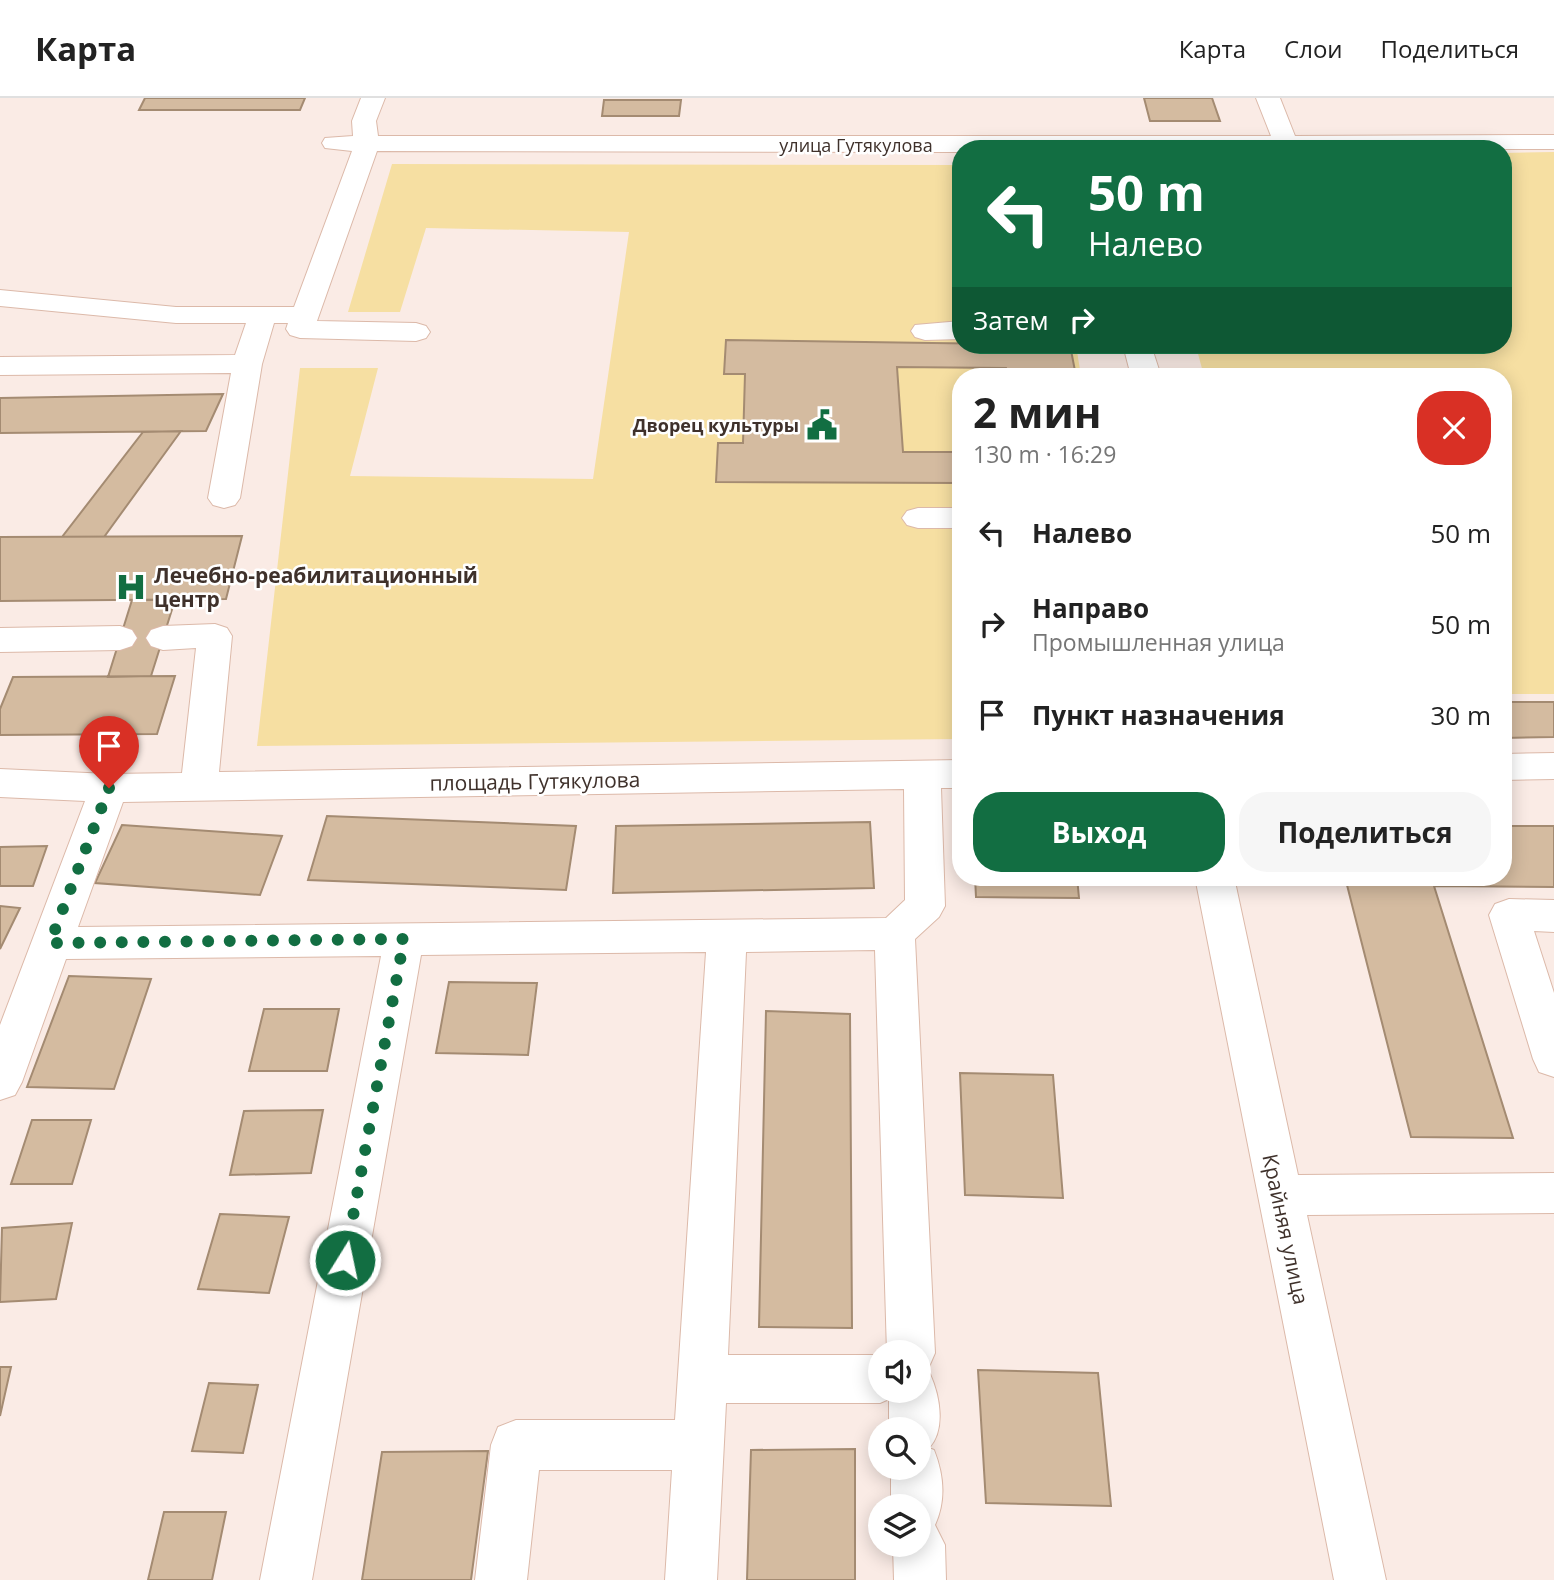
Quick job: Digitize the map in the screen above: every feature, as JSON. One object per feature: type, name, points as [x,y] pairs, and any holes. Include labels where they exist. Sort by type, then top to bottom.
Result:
[{"type":"street","points":[[373,98],[364,121],[367,144],[300,329],[416,332]]},
{"type":"street","points":[[1268,98],[1284,140]]},
{"type":"street","name":"улица Гутякулова","points":[[1512,142],[1554,142]]},
{"type":"street","name":"улица Гутякулова","points":[[334,143],[952,146]]},
{"type":"street","points":[[0,298],[176,315],[306,315]]},
{"type":"street","points":[[224,498],[247,364],[263,315]]},
{"type":"street","points":[[925,331],[952,330]]},
{"type":"street","points":[[0,366],[247,364]]},
{"type":"street","points":[[918,519],[952,518]]},
{"type":"street","points":[[163,638],[215,636],[199,787]]},
{"type":"street","points":[[0,640],[121,638]]},
{"type":"street","points":[[1512,767],[1554,766]]},
{"type":"street","points":[[50,943],[895,934],[925,906],[922,774]]},
{"type":"street","name":"площадь Гутякулова","points":[[0,783],[109,788],[952,774]]},
{"type":"street","points":[[0,1082],[109,788]]},
{"type":"street","name":"Крайняя улица","points":[[1216,886],[1360,1580]]},
{"type":"street","points":[[1554,916],[1509,915],[1554,1059]]},
{"type":"street","points":[[895,934],[911,1340]]},
{"type":"street","points":[[691,1580],[727,936]]},
{"type":"street","points":[[286,1580],[404,939]]},
{"type":"street","points":[[1279,1195],[1554,1193]]},
{"type":"street","points":[[703,1379],[868,1379]]},
{"type":"street","points":[[500,1580],[516,1445],[699,1445]]},
{"type":"street","points":[[919,1557],[920,1580]]},
{"type":"shaded area","points":[[1554,152],[1554,694],[1512,694],[1512,368],[1202,368],[1198,354],[1512,354],[1512,153]]},
{"type":"shaded area","points":[[392,164],[952,165],[952,354],[1077,354],[1080,368],[952,368],[952,739],[257,746],[300,368],[378,368],[350,476],[593,479],[629,232],[426,228],[400,312],[348,312]]},
{"type":"building","points":[[145,98],[305,98],[300,110],[139,110]]},
{"type":"building","points":[[1144,98],[1212,98],[1220,121],[1150,121]]},
{"type":"building","points":[[604,100],[681,100],[679,116],[602,116]]},
{"type":"building","name":"Дворец культуры","points":[[726,340],[952,343],[952,354],[1072,354],[1074,368],[897,367],[903,452],[952,452],[952,483],[716,482],[718,443],[743,443],[745,374],[724,374]]},
{"type":"building","points":[[223,394],[206,431],[0,433],[0,398]]},
{"type":"building","points":[[181,431],[104,537],[62,537],[143,432]]},
{"type":"building","points":[[242,536],[226,599],[0,601],[0,537]]},
{"type":"building","points":[[132,600],[175,600],[151,676],[108,677]]},
{"type":"building","points":[[175,676],[157,734],[0,735],[0,709],[13,677]]},
{"type":"building","points":[[1512,702],[1554,702],[1554,737],[1512,738]]},
{"type":"building","points":[[327,816],[576,826],[566,890],[308,880]]},
{"type":"building","points":[[870,822],[874,888],[613,893],[616,826]]},
{"type":"building","points":[[122,825],[282,836],[260,895],[95,883]]},
{"type":"building","points":[[1512,826],[1554,826],[1554,887],[1434,886],[1512,886]]},
{"type":"building","points":[[47,846],[33,886],[0,886],[0,847]]},
{"type":"building","points":[[975,886],[1078,886],[1079,898],[976,897]]},
{"type":"building","points":[[1347,886],[1434,886],[1513,1138],[1411,1137]]},
{"type":"building","points":[[0,906],[20,908],[0,949]]},
{"type":"building","points":[[69,976],[151,979],[114,1089],[27,1087]]},
{"type":"building","points":[[449,982],[537,983],[528,1055],[436,1053]]},
{"type":"building","points":[[264,1009],[339,1009],[327,1071],[249,1071]]},
{"type":"building","points":[[766,1011],[850,1014],[852,1328],[759,1327]]},
{"type":"building","points":[[960,1073],[1053,1075],[1063,1198],[965,1195]]},
{"type":"building","points":[[323,1110],[311,1173],[230,1175],[244,1111]]},
{"type":"building","points":[[32,1120],[91,1120],[72,1184],[11,1184]]},
{"type":"building","points":[[220,1214],[289,1217],[269,1293],[198,1289]]},
{"type":"building","points":[[72,1223],[56,1299],[0,1302],[2,1228]]},
{"type":"building","points":[[0,1367],[11,1367],[0,1416]]},
{"type":"building","points":[[978,1370],[1098,1373],[1111,1506],[986,1503]]},
{"type":"building","points":[[209,1383],[258,1385],[243,1453],[192,1451]]},
{"type":"building","points":[[855,1449],[855,1580],[747,1580],[751,1450]]},
{"type":"building","points":[[488,1451],[471,1580],[362,1580],[382,1452]]},
{"type":"building","points":[[164,1512],[226,1512],[212,1580],[148,1580]]},
{"type":"place","name":"Дворец культуры","points":[[822,425]]},
{"type":"place","name":"Лечебно-реабилитационный центр","points":[[131,587]]},
{"type":"route","points":[[109,788],[50,943],[404,939],[345,1260]]}]
